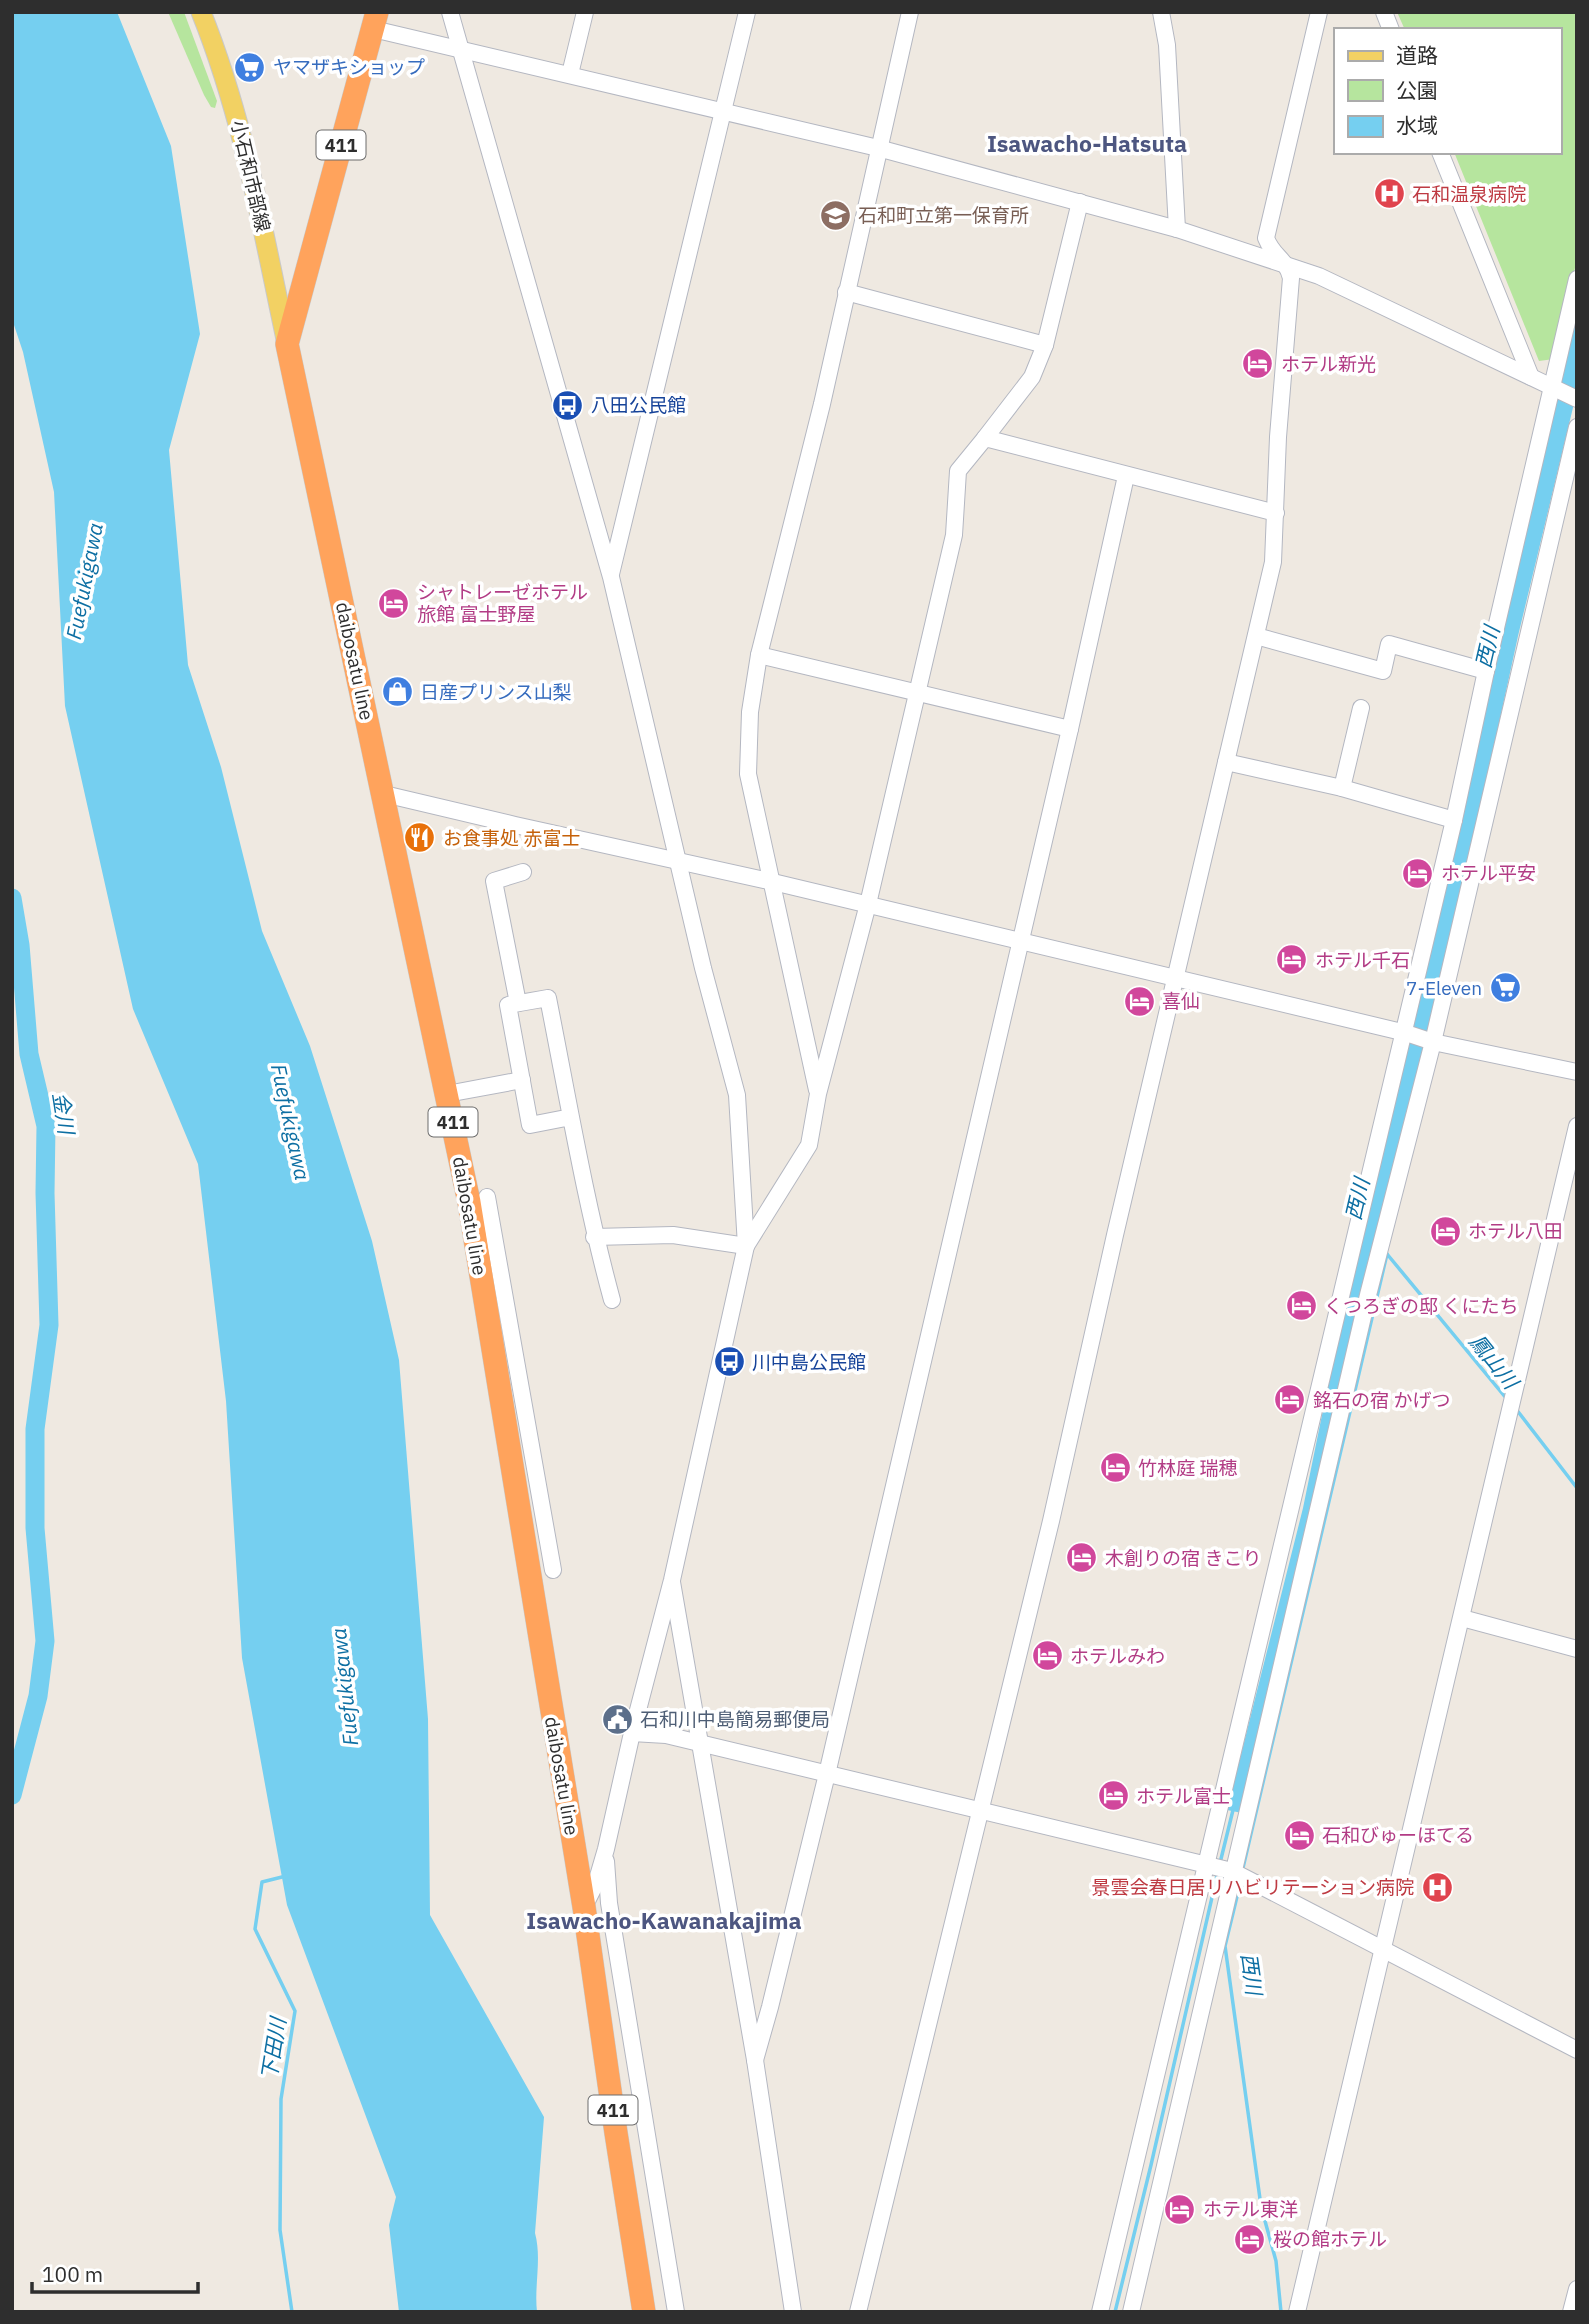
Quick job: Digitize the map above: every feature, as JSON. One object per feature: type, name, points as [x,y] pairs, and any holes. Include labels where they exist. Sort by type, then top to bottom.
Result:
[{"type":"highway","name":"daibosatu line","points":[[375,20],[287,344],[469,1202],[496,1306],[644,2312]]},
{"type":"main road","name":"小石和市部線","points":[[201,12],[241,130],[287,344]]},
{"type":"main road","points":[[272,274],[289,282],[306,278]]},
{"type":"street","points":[[450,12],[611,576],[704,968],[737,1095],[746,1246],[672,1580],[632,1733],[606,1849],[596,1882],[584,1907]]},
{"type":"street","points":[[570,74],[585,12]]},
{"type":"street","points":[[611,576],[747,12]]},
{"type":"street","points":[[818,1094],[748,775],[750,712],[759,655],[822,404],[910,12]]},
{"type":"street","points":[[1161,12],[1167,45],[1177,229]]},
{"type":"street","points":[[858,2312],[1051,1521],[1115,1235],[1273,562],[1291,278],[1287,264],[1271,252],[1266,238],[1319,12]]},
{"type":"street","points":[[375,20],[460,49],[878,148],[1177,229],[1319,276],[1576,399]]},
{"type":"street","points":[[1441,154],[1531,377]]},
{"type":"street","points":[[746,1246],[808,1144],[818,1094],[868,904],[954,535],[958,471],[1032,377],[1045,345],[1080,202]]},
{"type":"street","points":[[1131,2312],[1228,1871],[1233,1814],[1404,1033],[1577,279]]},
{"type":"street","points":[[846,292],[1045,345]]},
{"type":"street","points":[[1100,2312],[1131,2180],[1228,1871],[1233,1814],[1381,1244],[1577,427]]},
{"type":"street","points":[[985,438],[1276,513]]},
{"type":"street","points":[[755,2060],[827,1774],[1070,729],[1126,476]]},
{"type":"street","points":[[1255,636],[1382,671],[1389,644],[1486,671]]},
{"type":"street","points":[[759,655],[1070,729]]},
{"type":"street","points":[[1342,788],[1361,708]]},
{"type":"street","points":[[1226,762],[1342,788],[1454,820]]},
{"type":"street","points":[[384,794],[868,904],[1430,1041],[1577,1072]]},
{"type":"street","points":[[518,1003],[494,881],[523,872]]},
{"type":"street","points":[[571,1117],[530,1125],[508,1005],[548,998],[571,1117],[594,1237],[612,1300]]},
{"type":"street","points":[[447,1094],[522,1080]]},
{"type":"street","points":[[1297,2312],[1577,1126]]},
{"type":"street","points":[[487,1197],[496,1306],[553,1570]]},
{"type":"street","points":[[594,1237],[673,1235],[746,1246]]},
{"type":"street","points":[[672,1580],[755,2060],[793,2312]]},
{"type":"street","points":[[1462,1618],[1577,1649]]},
{"type":"street","points":[[632,1733],[666,1735],[1228,1871],[1382,1947],[1577,2050]]},
{"type":"street","points":[[606,1849],[608,1903],[676,2312]]},
{"type":"street","points":[[1131,2180],[1160,2188]]},
{"type":"street","points":[[1571,2312],[1577,2288]]},
{"type":"green space","points":[[168,12],[184,12],[217,101],[215,108],[211,107],[204,95]]},
{"type":"green space","points":[[1397,12],[1577,12],[1577,259],[1554,359],[1539,361],[1455,154],[1561,154],[1561,28],[1404,28]]},
{"type":"water","name":"Fuefukigawa","points":[[12,12],[117,12],[171,146],[200,334],[169,450],[188,665],[221,767],[262,931],[310,1046],[372,1241],[399,1360],[428,1719],[430,1915],[544,2117],[535,2233],[538,2253],[537,2312],[399,2312],[389,2225],[396,2197],[287,1905],[242,1658],[226,1401],[198,1164],[133,1009],[65,706],[54,492],[23,352],[12,319]]},
{"type":"water","points":[[1577,298],[1577,391],[1518,636],[1467,871],[1366,1284],[1242,1813],[1227,1810],[1303,1508],[1350,1278],[1451,867]]},
{"type":"waterway","name":"金川","points":[[12,898],[20,945],[29,1054],[46,1126],[49,1325],[35,1429],[35,1528],[45,1641],[38,1696],[12,1795]]},
{"type":"waterway","name":"鳳山川","points":[[1387,1254],[1506,1398]]},
{"type":"waterway","name":"西川","points":[[1242,1872],[1387,1254]]},
{"type":"waterway","name":"鳳山川","points":[[1516,1409],[1577,1488]]},
{"type":"waterway","points":[[1220,1863],[1234,1806]]},
{"type":"waterway","points":[[1115,2312],[1218,1871]]},
{"type":"waterway","name":"下田川","points":[[286,1876],[262,1882],[255,1929],[295,2011],[281,2099],[280,2230],[292,2312]]},
{"type":"waterway","name":"西川","points":[[1241,1880],[1225,1946],[1261,2206]]},
{"type":"waterway","name":"西川","points":[[1265,2221],[1276,2261],[1281,2312]]},
{"type":"place","name":"ヤマザキショップ","points":[[250,67]]},
{"type":"place","name":"石和温泉病院","points":[[1389,194]]},
{"type":"place","name":"石和町立第一保育所","points":[[835,215]]},
{"type":"place","name":"ホテル新光","points":[[1258,364]]},
{"type":"place","name":"八田公民館","points":[[568,405]]},
{"type":"place","name":"シャトレーゼホテル 旅館 富士野屋","points":[[394,603]]},
{"type":"place","name":"日産プリンス山梨","points":[[397,692]]},
{"type":"place","name":"お食事処 赤富士","points":[[420,838]]},
{"type":"place","name":"ホテル平安","points":[[1418,873]]},
{"type":"place","name":"ホテル千石","points":[[1292,960]]},
{"type":"place","name":"7-Eleven","points":[[1505,988]]},
{"type":"place","name":"喜仙","points":[[1139,1001]]},
{"type":"place","name":"ホテル八田","points":[[1445,1231]]},
{"type":"place","name":"くつろぎの邸 くにたち","points":[[1301,1306]]},
{"type":"place","name":"川中島公民館","points":[[729,1362]]},
{"type":"place","name":"銘石の宿 かげつ","points":[[1290,1400]]},
{"type":"place","name":"竹林庭 瑞穂","points":[[1115,1468]]},
{"type":"place","name":"木創りの宿 きこり","points":[[1082,1558]]},
{"type":"place","name":"ホテルみわ","points":[[1047,1656]]},
{"type":"place","name":"石和川中島簡易郵便局","points":[[617,1719]]},
{"type":"place","name":"ホテル富士","points":[[1113,1796]]},
{"type":"place","name":"石和びゅーほてる","points":[[1299,1835]]},
{"type":"place","name":"景雲会春日居リハビリテーション病院","points":[[1437,1887]]},
{"type":"place","name":"ホテル東洋","points":[[1180,2209]]},
{"type":"place","name":"桜の館ホテル","points":[[1250,2239]]},
{"type":"district","name":"Isawacho-Hatsuta","points":[[1087,143]]},
{"type":"district","name":"Isawacho-Kawanakajima","points":[[664,1920]]}]
